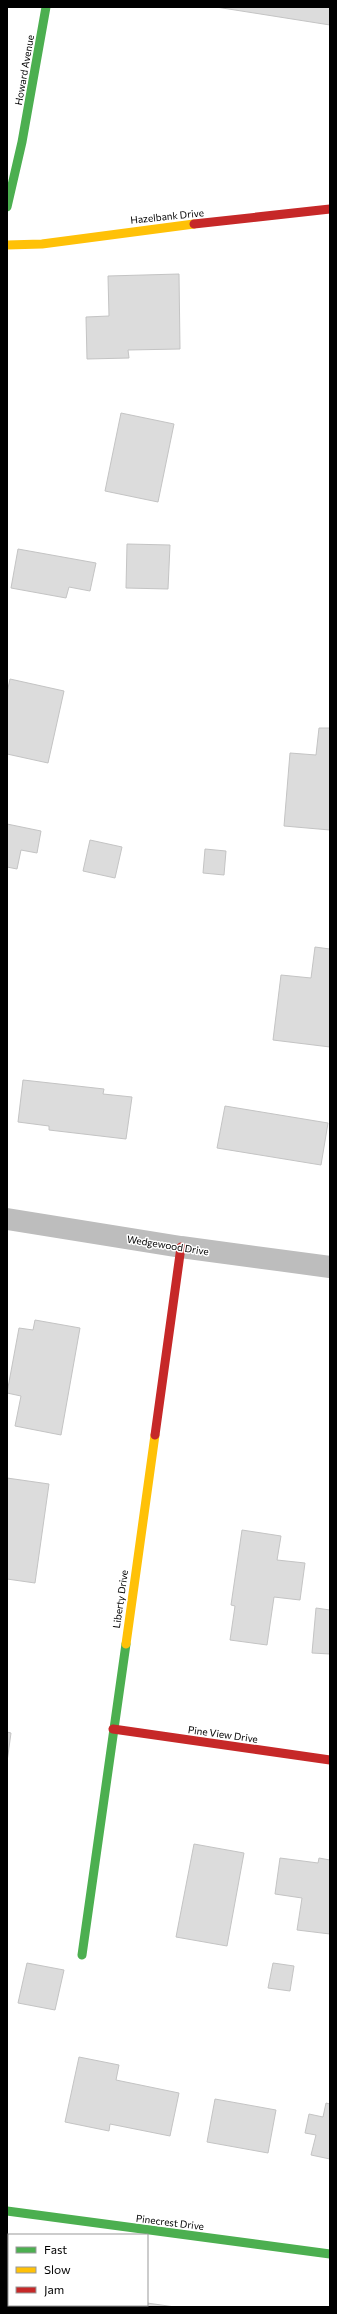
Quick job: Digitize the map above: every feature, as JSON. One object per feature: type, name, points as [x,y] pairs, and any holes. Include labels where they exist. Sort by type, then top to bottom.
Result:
[{"type":"street","name":"Howard Avenue","points":[[7,207],[22,142],[46,7]]},
{"type":"street","name":"Hazelbank Drive","points":[[7,245],[42,244],[131,231],[330,209]]},
{"type":"street","name":"Wedgewood Drive","points":[[7,1219],[181,1247],[330,1267]]},
{"type":"street","name":"Liberty Drive","points":[[82,1955],[181,1247]]},
{"type":"street","name":"Pine View Drive","points":[[113,1729],[330,1760]]},
{"type":"street","name":"Pinecrest Drive","points":[[7,2211],[330,2254]]},
{"type":"building","points":[[216,7],[330,7],[330,25]]},
{"type":"building","points":[[179,274],[180,349],[128,350],[129,358],[87,359],[86,317],[109,316],[108,276]]},
{"type":"building","points":[[121,413],[174,424],[158,502],[105,491]]},
{"type":"building","points":[[127,544],[170,545],[168,589],[126,588]]},
{"type":"building","points":[[18,549],[96,563],[90,591],[69,587],[66,598],[11,588]]},
{"type":"building","points":[[10,679],[64,691],[48,763],[7,754],[7,693]]},
{"type":"building","points":[[319,728],[330,728],[330,830],[284,826],[290,753],[316,755]]},
{"type":"building","points":[[7,824],[41,831],[37,853],[21,850],[17,869],[7,867]]},
{"type":"building","points":[[90,840],[122,847],[115,878],[83,871]]},
{"type":"building","points":[[205,849],[226,851],[224,875],[203,873]]},
{"type":"building","points":[[315,947],[330,949],[330,1047],[273,1040],[281,975],[311,978]]},
{"type":"building","points":[[23,1080],[104,1089],[103,1094],[132,1097],[126,1139],[49,1130],[49,1126],[18,1122]]},
{"type":"building","points":[[225,1106],[328,1123],[321,1165],[217,1148]]},
{"type":"building","points":[[35,1320],[80,1328],[61,1435],[15,1426],[21,1396],[7,1393],[19,1328],[33,1330]]},
{"type":"building","points":[[7,1478],[49,1484],[35,1583],[7,1579]]},
{"type":"building","points":[[242,1530],[281,1536],[277,1560],[305,1563],[300,1600],[274,1597],[267,1645],[230,1640],[235,1606],[231,1605]]},
{"type":"building","points":[[316,1608],[330,1610],[330,1654],[312,1653]]},
{"type":"building","points":[[7,1732],[11,1733],[7,1762]]},
{"type":"building","points":[[194,1844],[244,1853],[227,1946],[176,1937]]},
{"type":"building","points":[[280,1858],[318,1863],[319,1858],[330,1860],[330,1934],[297,1930],[302,1898],[275,1894]]},
{"type":"building","points":[[27,1963],[64,1970],[55,2010],[18,2003]]},
{"type":"building","points":[[273,1963],[294,1966],[290,1991],[268,1988]]},
{"type":"building","points":[[79,2057],[119,2065],[116,2080],[179,2093],[170,2136],[110,2124],[109,2131],[65,2122]]},
{"type":"building","points":[[215,2099],[276,2110],[268,2153],[207,2142]]},
{"type":"building","points":[[326,2103],[330,2104],[330,2159],[311,2155],[316,2135],[305,2133],[309,2114],[323,2117]]},
{"type":"building","points":[[148,2303],[175,2307],[141,2307],[148,2306]]},
{"type":"traffic: fast","points":[[7,207],[22,142],[46,7]]},
{"type":"traffic: fast","points":[[82,1955],[126,1644]]},
{"type":"traffic: fast","points":[[7,2211],[330,2254]]},
{"type":"traffic: slow","points":[[7,245],[42,244],[194,224]]},
{"type":"traffic: slow","points":[[126,1644],[155,1435]]},
{"type":"traffic: jam","points":[[194,224],[330,209]]},
{"type":"traffic: jam","points":[[155,1435],[181,1247]]},
{"type":"traffic: jam","points":[[113,1729],[330,1760]]}]
